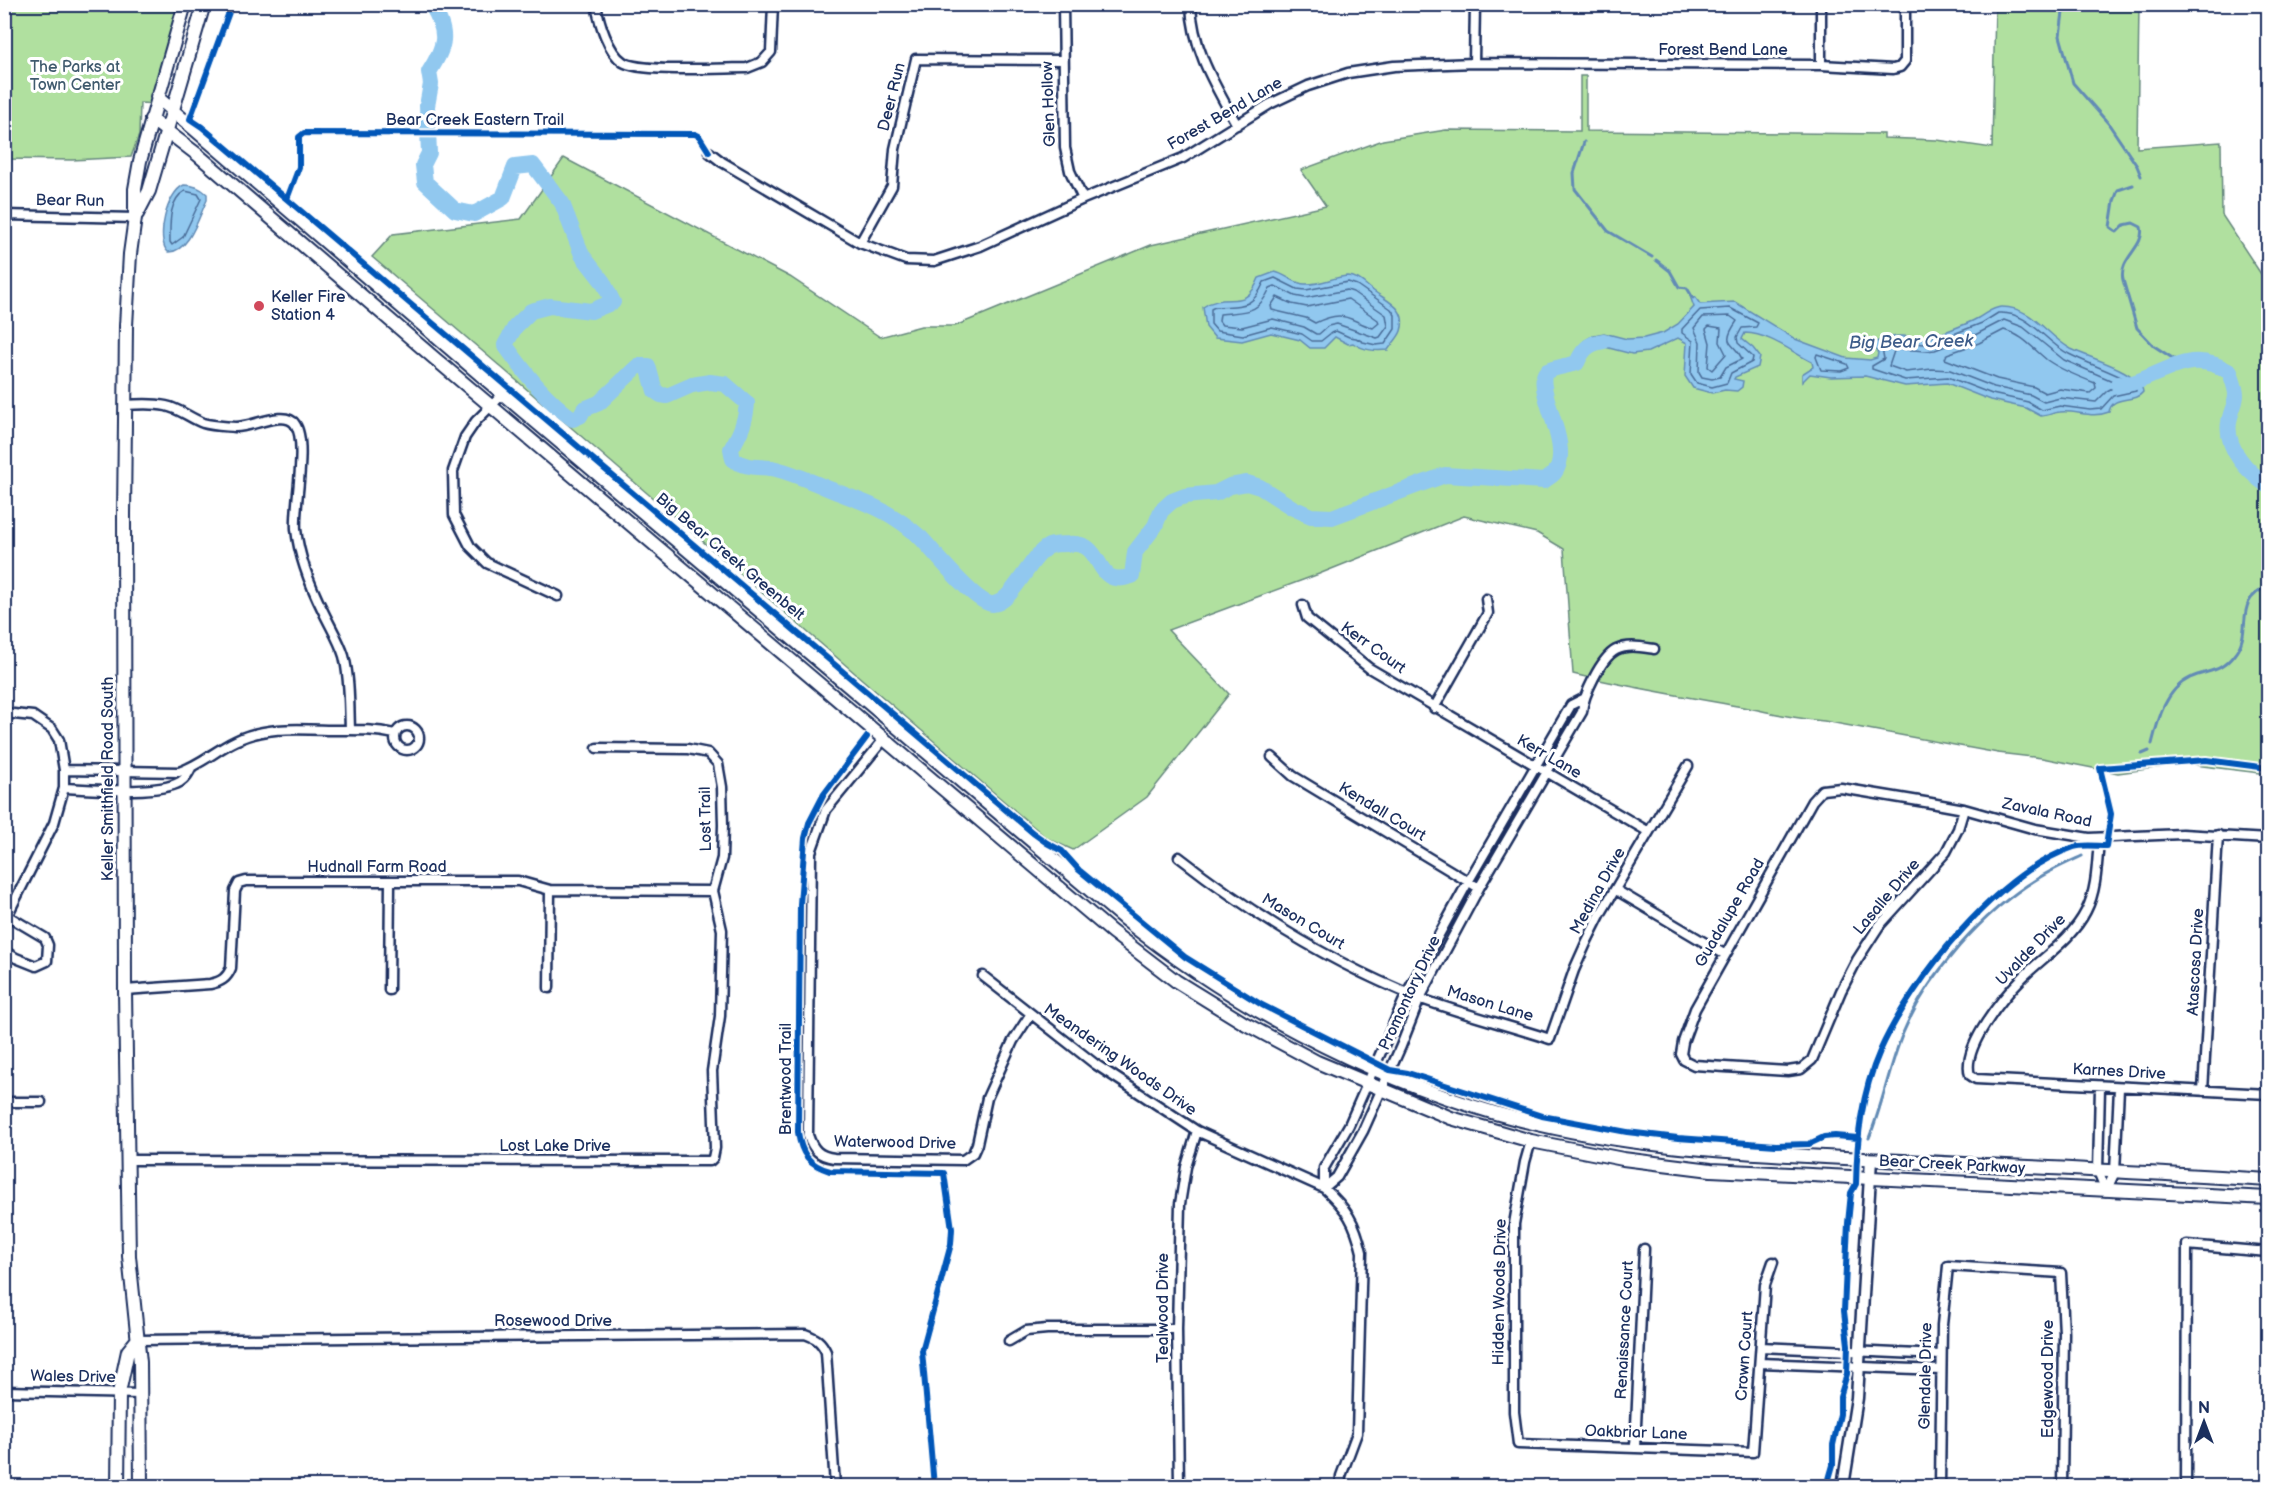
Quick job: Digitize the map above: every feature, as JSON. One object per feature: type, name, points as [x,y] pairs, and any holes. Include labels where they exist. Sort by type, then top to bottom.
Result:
[{"type":"main road","name":"Keller Smithfield Road South","points":[[141,1486],[141,1394],[129,1256],[125,990],[126,309],[135,218],[135,189],[151,119],[185,4]]},
{"type":"main road","name":"Keller Smithfield Road South","points":[[135,218],[149,191],[165,130],[204,4]]},
{"type":"main road","name":"Bear Creek Parkway","points":[[157,97],[503,394],[1158,946],[1253,1007],[1325,1046],[1388,1074],[1495,1113],[1575,1132],[1668,1148],[2268,1180]]},
{"type":"main road","name":"Bear Creek Parkway","points":[[151,119],[262,210],[1112,932],[1176,981],[1254,1028],[1317,1062],[1451,1118],[1571,1150],[1665,1166],[2268,1198]]},
{"type":"main road","points":[[262,210],[273,196]]},
{"type":"main road","points":[[335,274],[346,260]]},
{"type":"main road","points":[[390,320],[402,307]]},
{"type":"main road","points":[[118,1486],[119,1393],[128,1351],[137,1340]]},
{"type":"street","points":[[596,4],[614,54],[628,64],[640,68],[747,68],[762,62],[771,52],[773,4]]},
{"type":"street","name":"Glen Hollow","points":[[1063,4],[1065,148],[1070,171],[1083,199]]},
{"type":"street","points":[[1191,4],[1195,33],[1205,65],[1237,125]]},
{"type":"street","points":[[1474,63],[1475,4]]},
{"type":"street","points":[[1821,4],[1821,65]]},
{"type":"street","name":"Forest Bend Lane","points":[[709,152],[722,162],[861,243],[906,260],[934,261],[980,246],[1083,199],[1183,158],[1289,94],[1348,73],[1394,66],[1474,63],[1821,65],[1885,70],[1900,67],[1905,61],[1905,4]]},
{"type":"street","name":"Deer Run","points":[[861,243],[892,186],[895,149],[916,59],[1062,60]]},
{"type":"street","name":"Bear Run","points":[[4,215],[135,218]]},
{"type":"street","points":[[503,394],[476,421],[465,437],[453,471],[453,515],[470,546],[487,563],[558,596]]},
{"type":"street","points":[[125,405],[165,406],[185,412],[202,422],[219,426],[242,427],[288,418],[295,423],[298,430],[300,455],[296,512],[300,551],[305,572],[344,658],[348,680],[350,729]]},
{"type":"street","points":[[1434,708],[1488,613],[1486,599]]},
{"type":"street","name":"Kerr Court","points":[[1303,605],[1307,618],[1369,668],[1434,708]]},
{"type":"street","name":"Promontory Drive","points":[[1324,1188],[1337,1177],[1363,1131],[1420,998],[1479,888],[1582,712],[1583,699],[1604,661],[1614,651],[1634,646],[1654,649]]},
{"type":"street","name":"Promontory Drive","points":[[1324,1188],[1324,1168],[1349,1125],[1407,993],[1468,882],[1571,705],[1583,699]]},
{"type":"street","name":"Kerr Lane","points":[[1434,708],[1648,832]]},
{"type":"street","points":[[4,713],[33,716],[52,729],[59,741],[64,770],[64,788],[54,823],[6,919],[45,938],[47,961],[36,966],[4,951]]},
{"type":"street","points":[[64,770],[179,772],[191,768],[236,741],[266,731],[286,728],[373,729],[395,734]]},
{"type":"street","name":"Waterwood Drive","points":[[885,738],[826,810],[811,852],[808,1135],[812,1147],[817,1153],[834,1158],[963,1160],[973,1153],[991,1089],[1013,1041],[1030,1015]]},
{"type":"street","name":"Lost Trail","points":[[597,748],[688,749],[708,753],[718,764],[722,787],[722,858],[713,891]]},
{"type":"street","name":"Kendall Court","points":[[1272,757],[1293,776],[1479,888]]},
{"type":"street","name":"Medina Drive","points":[[1550,1039],[1574,970],[1587,941],[1688,766]]},
{"type":"street","points":[[64,788],[162,788],[178,783],[187,777],[191,768]]},
{"type":"street","name":"Zavala Road","points":[[1822,790],[1841,788],[1964,809],[2035,829],[2099,839],[2182,834],[2268,839]]},
{"type":"street","name":"Guadalupe Road","points":[[1682,1057],[1683,1042],[1695,1009],[1812,801],[1822,790]]},
{"type":"street","name":"Lasalle Drive","points":[[1682,1057],[1694,1065],[1788,1071],[1801,1069],[1812,1060],[1841,991],[1857,960],[1880,926],[1946,852],[1958,829],[1964,809]]},
{"type":"street","name":"Atascosa Drive","points":[[2203,1091],[2218,835]]},
{"type":"street","name":"Uvalde Drive","points":[[1970,1075],[1968,1067],[1972,1047],[1997,1008],[2022,977],[2069,935],[2087,910],[2096,876],[2099,839]]},
{"type":"street","name":"Mason Court","points":[[1179,857],[1213,883],[1282,928],[1353,968],[1420,998]]},
{"type":"street","name":"Hudnall Farm Road","points":[[125,990],[210,984],[219,982],[227,976],[231,968],[234,891],[239,883],[246,881],[518,881],[550,890],[713,891]]},
{"type":"street","points":[[389,990],[390,882]]},
{"type":"street","points":[[549,988],[550,890]]},
{"type":"street","points":[[1616,890],[1724,954]]},
{"type":"street","name":"Lost Lake Drive","points":[[128,1160],[710,1161],[715,1148],[712,1071],[720,1016],[722,930],[713,891]]},
{"type":"street","name":"Meandering Woods Drive","points":[[983,976],[1095,1064],[1197,1131],[1324,1188],[1341,1204],[1356,1227],[1362,1252],[1357,1433],[1341,1476],[1340,1486]]},
{"type":"street","name":"Mason Lane","points":[[1420,998],[1550,1039]]},
{"type":"street","points":[[1390,1031],[1405,1037]]},
{"type":"street","name":"Karnes Drive","points":[[1970,1075],[1976,1079],[2100,1087],[2268,1094]]},
{"type":"street","points":[[2100,1087],[2098,1171],[2106,1191]]},
{"type":"street","points":[[2106,1191],[2115,1172],[2119,1088]]},
{"type":"street","points":[[4,1102],[41,1102]]},
{"type":"street","points":[[1349,1125],[1363,1131]]},
{"type":"street","name":"Tealwood Drive","points":[[1179,1486],[1177,1329],[1180,1204],[1186,1167],[1197,1131]]},
{"type":"street","name":"Hidden Woods Drive","points":[[1518,1444],[1514,1412],[1514,1224],[1525,1161],[1531,1141]]},
{"type":"street","points":[[1843,1486],[1857,1398],[1871,1159]]},
{"type":"street","points":[[2186,1486],[2187,1245],[2268,1252]]},
{"type":"street","name":"Renaissance Court","points":[[1635,1448],[1644,1249]]},
{"type":"street","name":"Crown Court","points":[[1753,1452],[1765,1285],[1773,1262]]},
{"type":"street","name":"Glendale Drive","points":[[1940,1486],[1942,1325],[1948,1266],[2061,1272]]},
{"type":"street","name":"Edgewood Drive","points":[[2061,1272],[2064,1333],[2062,1486]]},
{"type":"street","points":[[1009,1341],[1026,1331],[1047,1329],[1177,1329]]},
{"type":"street","name":"Rosewood Drive","points":[[137,1340],[805,1335],[816,1338],[826,1352],[835,1486]]},
{"type":"street","points":[[1761,1347],[1941,1355]]},
{"type":"street","points":[[1760,1363],[1941,1370]]},
{"type":"street","name":"Wales Drive","points":[[4,1391],[141,1394]]},
{"type":"street","name":"Oakbriar Lane","points":[[1518,1444],[1753,1452]]},
{"type":"green space","name":"The Parks at Town Center","points":[[4,5],[183,5],[158,104],[140,103],[139,135],[131,157],[72,160],[5,159]]},
{"type":"green space","points":[[1995,5],[2139,5],[2137,148],[2221,142],[2222,215],[2268,281],[2268,774],[2186,764],[2118,773],[2042,758],[1998,753],[1791,717],[1573,674],[1564,549],[1537,533],[1464,516],[1319,574],[1168,630],[1229,694],[1147,797],[1073,850],[1047,838],[372,257],[393,234],[521,219],[564,158],[790,277],[880,337],[921,326],[955,326],[1151,245],[1326,206],[1301,170],[1383,140],[1446,130],[1580,131],[1580,76],[1586,76],[1586,131],[1884,134],[1884,138],[1937,140],[1992,148]]},
{"type":"water","points":[[184,185],[202,190],[207,194],[207,200],[197,224],[182,247],[168,252],[164,246],[163,237],[165,217],[172,197]]},
{"type":"water","points":[[1275,272],[1305,284],[1347,276],[1355,278],[1396,307],[1402,317],[1400,333],[1388,350],[1366,349],[1353,343],[1348,344],[1335,337],[1324,348],[1310,348],[1300,340],[1271,333],[1242,341],[1215,338],[1206,327],[1203,307],[1220,300],[1242,299],[1254,289],[1259,278]]},
{"type":"water","points":[[1690,296],[1695,297],[1700,304],[1735,302],[1795,339],[1846,358],[1870,360],[1877,358],[1878,353],[1872,346],[1873,343],[1889,337],[1931,337],[1967,324],[1995,308],[2013,308],[2031,317],[2071,349],[2124,372],[2140,384],[2143,392],[2134,398],[2114,403],[2109,412],[2102,414],[2058,412],[2041,416],[2026,408],[1990,400],[1947,383],[1905,386],[1865,376],[1831,377],[1810,374],[1802,382],[1802,374],[1813,367],[1812,362],[1763,336],[1745,333],[1742,339],[1760,357],[1758,367],[1735,377],[1734,379],[1743,381],[1742,387],[1737,391],[1725,390],[1712,393],[1693,388],[1685,376],[1687,343],[1678,338],[1648,352],[1632,354],[1605,347],[1592,351],[1584,349],[1584,341],[1594,335],[1604,333],[1627,339],[1644,338],[1663,333],[1678,324],[1694,307]]},
{"type":"waterway","name":"Big Bear Creek","points":[[431,4],[441,23],[443,39],[439,54],[429,72],[431,84],[427,106],[429,153],[423,165],[425,182],[455,210],[474,214],[503,198],[515,167],[533,165],[562,203],[582,255],[603,282],[613,302],[591,311],[550,306],[531,311],[515,327],[505,345],[544,394],[573,419],[580,416],[584,409],[599,403],[638,366],[648,366],[655,391],[661,395],[667,396],[692,385],[710,382],[725,384],[747,403],[742,427],[731,449],[733,459],[748,466],[791,473],[890,515],[920,537],[955,576],[985,602],[993,604],[1008,596],[1042,551],[1053,545],[1081,545],[1089,549],[1110,576],[1119,578],[1132,576],[1135,552],[1155,526],[1161,511],[1172,501],[1185,496],[1216,493],[1230,486],[1247,483],[1260,487],[1293,508],[1311,516],[1332,517],[1445,475],[1544,481],[1553,475],[1560,461],[1557,433],[1543,380],[1546,372],[1577,363],[1587,348],[1594,343],[1604,341]]},
{"type":"waterway","points":[[2064,4],[2060,36],[2073,83],[2108,123],[2137,166],[2141,176]]},
{"type":"waterway","points":[[1584,142],[1574,173],[1575,189],[1608,231],[1652,257]]},
{"type":"waterway","points":[[2133,185],[2118,190],[2110,227],[2117,232],[2124,225],[2133,223],[2141,227],[2140,241],[2124,265],[2123,280],[2137,328],[2154,346],[2180,363]]},
{"type":"waterway","points":[[1656,260],[1670,271],[1679,287],[1687,288],[1693,298]]},
{"type":"waterway","name":"Big Bear Creek","points":[[2118,384],[2136,382],[2187,363],[2207,363],[2230,372],[2236,395],[2229,422],[2231,441],[2234,450],[2246,467],[2268,486]]},
{"type":"waterway","points":[[2152,744],[2164,706],[2174,690],[2190,678],[2218,668],[2229,661],[2240,645],[2250,600],[2257,592],[2268,586]]},
{"type":"waterway","points":[[2142,754],[2149,751]]},
{"type":"waterway","points":[[1869,1138],[1903,1033],[1942,967],[1977,927],[2017,893],[2037,879],[2082,856]]},
{"type":"cycle path","name":"Big Bear Creek Greenbelt","points":[[232,4],[190,119],[1033,833],[1062,851],[1079,870],[1185,957],[1262,1005],[1390,1070],[1408,1073],[1542,1116],[1627,1132],[1776,1145],[1809,1144],[1824,1137],[1835,1136],[1858,1138]]},
{"type":"cycle path","name":"Bear Creek Eastern Trail","points":[[287,199],[299,167],[299,137],[304,133],[695,134],[699,136],[709,152]]},
{"type":"cycle path","name":"Brentwood Trail","points":[[867,737],[824,794],[809,823],[805,838],[800,904],[798,1132],[801,1147],[807,1158],[830,1171],[944,1173],[952,1229],[951,1244],[922,1351],[934,1486]]},
{"type":"cycle path","points":[[1827,1486],[1833,1465],[1833,1445],[1840,1414],[1840,1397],[1847,1374],[1848,1345],[1844,1311],[1848,1223],[1851,1193],[1856,1184],[1861,1116],[1868,1083],[1880,1051],[1913,992],[1960,931],[2016,880],[2045,860],[2074,847],[2106,846],[2111,814],[2100,768],[2206,760],[2268,768]]},
{"type":"place","name":"Keller Fire Station 4","points":[[259,306]]}]
